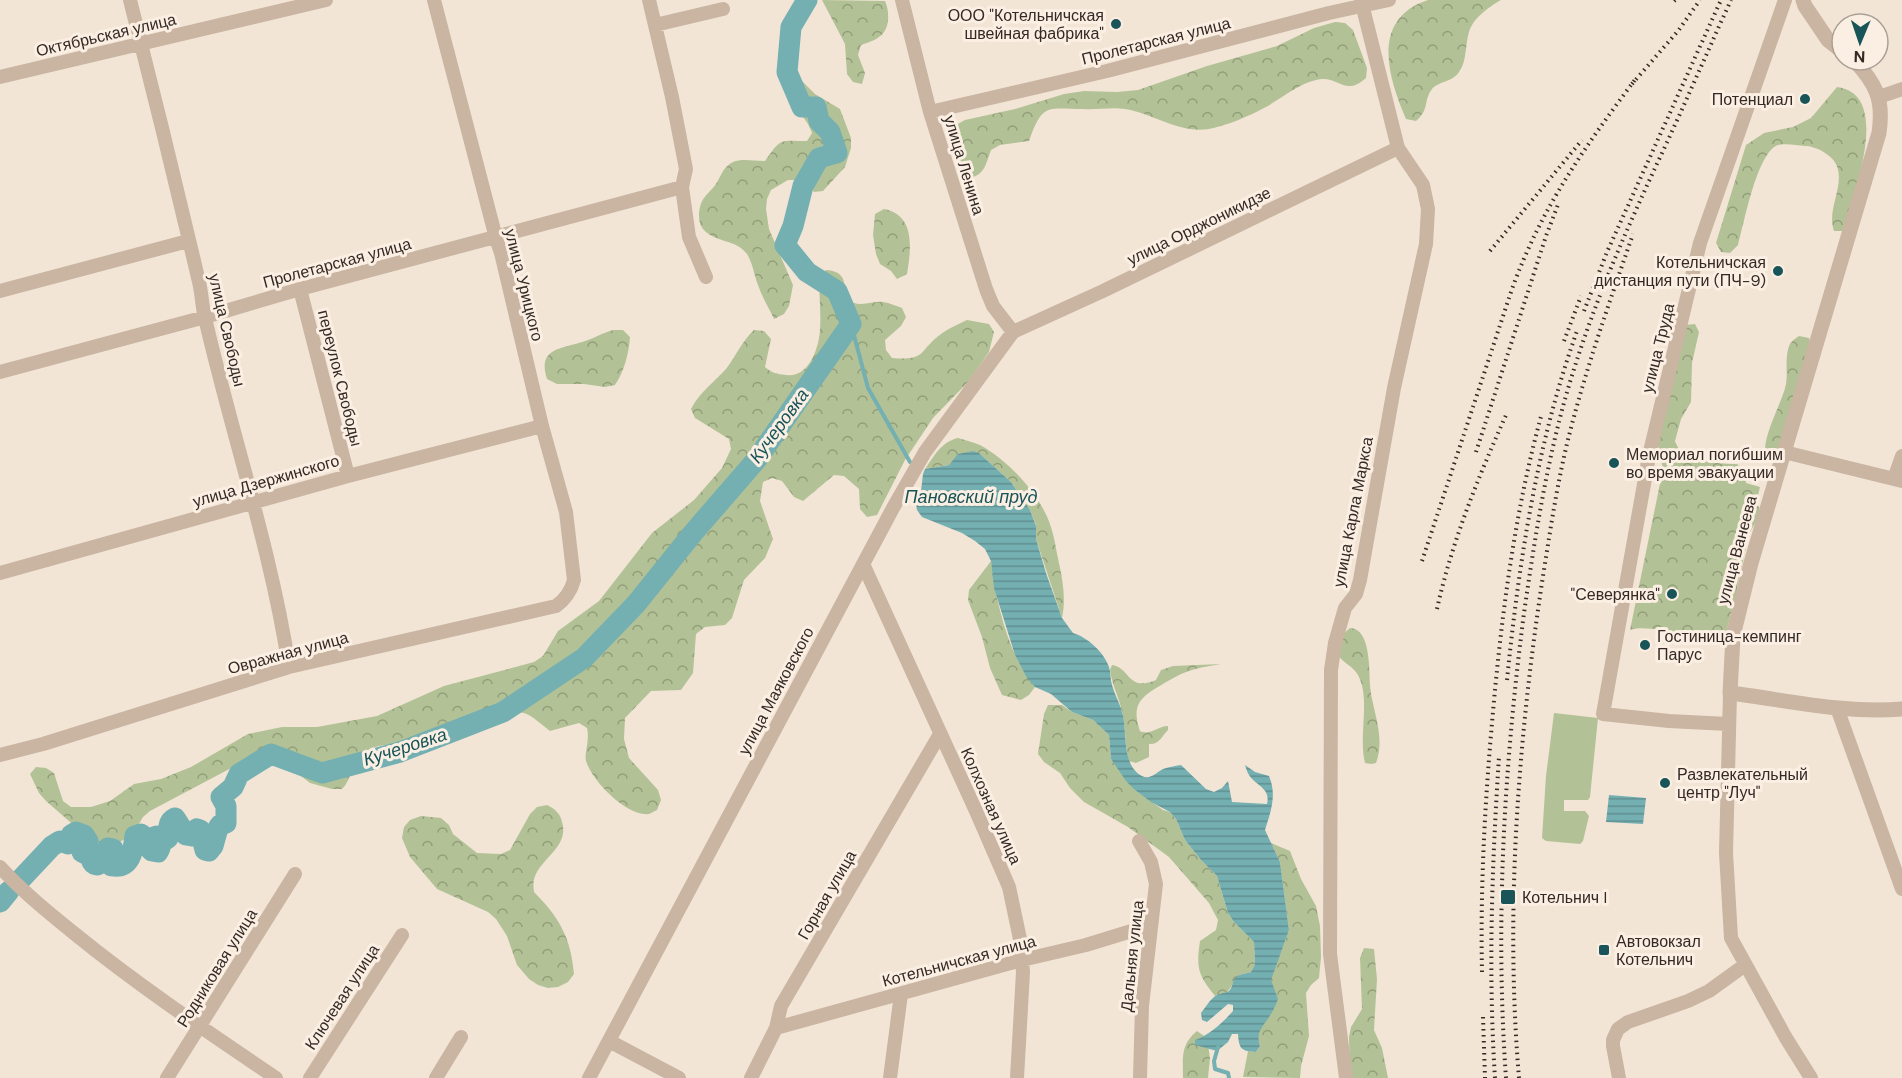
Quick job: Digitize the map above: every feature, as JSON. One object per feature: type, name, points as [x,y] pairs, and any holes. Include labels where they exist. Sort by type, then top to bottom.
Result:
[{"type":"street","name":"улица Свободы","points":[[130,0],[160,115],[200,285],[205,317],[281,617],[289,667]]},
{"type":"street","name":"Октябрьская улица","points":[[0,77],[326,0]]},
{"type":"street","name":"улица Урицкого","points":[[434,0],[566,512],[574,580]]},
{"type":"street","points":[[649,0],[686,169],[682,188],[689,237],[706,277]]},
{"type":"street","name":"улица Ленина","points":[[902,0],[930,112],[986,289],[993,306],[1013,332]]},
{"type":"street","name":"Пролетарская улица","points":[[930,112],[1107,71],[1361,3],[1389,0]]},
{"type":"street","name":"улица Труда","points":[[1728,724],[1603,714],[1648,456],[1700,243],[1785,0]]},
{"type":"street","points":[[1803,0],[1830,42]]},
{"type":"street","name":"улица Карла Маркса","points":[[1346,1078],[1330,954],[1331,670],[1335,643],[1345,608],[1356,594],[1360,580],[1394,388],[1426,244],[1428,209],[1423,185],[1398,148],[1361,3]]},
{"type":"street","points":[[655,25],[723,9]]},
{"type":"street","points":[[1865,72],[1879,97],[1902,88]]},
{"type":"street","name":"улица Ванеева","points":[[1811,1078],[1731,938],[1726,853],[1728,724],[1733,636],[1751,564],[1879,132],[1882,116],[1879,97]]},
{"type":"street","name":"улица Орджоникидзе","points":[[1013,332],[1398,148]]},
{"type":"street","name":"Пролетарская улица","points":[[0,372],[300,289],[682,188]]},
{"type":"street","points":[[0,291],[188,241]]},
{"type":"street","name":"переулок Свободы","points":[[300,289],[348,476]]},
{"type":"street","name":"улица Маяковского","points":[[589,1078],[925,452],[1013,332]]},
{"type":"street","name":"улица Дзержинского","points":[[0,573],[253,501],[542,426]]},
{"type":"street","points":[[1784,452],[1898,480],[1902,456]]},
{"type":"street","name":"Колхозная улица","points":[[863,564],[1009,887],[1023,972],[1017,1078]]},
{"type":"street","name":"Овражная улица","points":[[0,755],[43,744],[289,667],[556,606],[572,589],[574,580]]},
{"type":"street","points":[[1730,693],[1838,708],[1902,710]]},
{"type":"street","points":[[1838,708],[1902,889]]},
{"type":"street","name":"Горная улица","points":[[751,1078],[776,1028],[781,1006],[940,734]]},
{"type":"street","name":"Дальняя улица","points":[[1140,841],[1151,862],[1156,894],[1142,1006],[1140,1078]]},
{"type":"street","points":[[0,867],[22,891],[102,955],[200,1027],[276,1078]]},
{"type":"street","name":"Родниковая улица","points":[[167,1078],[295,874]]},
{"type":"street","name":"Котельничская улица","points":[[776,1028],[1022,960],[1086,945],[1151,925]]},
{"type":"street","name":"Ключевая улица","points":[[310,1078],[402,935]]},
{"type":"street","points":[[1619,1078],[1613,1046],[1618,1029],[1628,1022],[1688,1001],[1708,991],[1745,965]]},
{"type":"street","points":[[890,1078],[901,994]]},
{"type":"street","points":[[436,1078],[461,1037]]},
{"type":"street","points":[[609,1041],[679,1078]]},
{"type":"green space","points":[[822,0],[885,1],[888,15],[883,34],[861,45],[858,55],[865,73],[862,84],[853,82],[847,74],[845,44]]},
{"type":"green space","points":[[1428,0],[1501,0],[1474,22],[1469,32],[1462,68],[1453,78],[1432,89],[1423,113],[1416,121],[1406,119],[1399,103],[1388,51],[1391,35],[1398,21],[1410,9]]},
{"type":"green space","points":[[1335,22],[1345,23],[1353,30],[1367,68],[1366,78],[1358,84],[1346,86],[1324,79],[1309,82],[1252,114],[1230,123],[1198,130],[1187,129],[1125,109],[1048,110],[1038,120],[1029,141],[1000,145],[991,150],[984,169],[978,175],[967,179],[960,173],[956,163],[951,134],[956,125],[965,120],[1015,109],[1064,94],[1084,91],[1138,90],[1207,66],[1277,46],[1314,28]]},
{"type":"green space","points":[[801,80],[815,94],[840,109],[851,138],[851,148],[845,167],[823,191],[814,192],[807,183],[798,180],[788,180],[771,190],[766,209],[769,229],[793,285],[789,306],[784,314],[774,319],[747,254],[737,246],[713,237],[703,229],[699,209],[704,198],[715,186],[725,169],[733,162],[765,161],[782,142],[807,141],[812,133],[790,98],[792,85]]},
{"type":"green space","points":[[1837,87],[1854,94],[1863,108],[1866,127],[1865,149],[1860,173],[1843,231],[1834,231],[1832,223],[1839,180],[1834,160],[1813,147],[1781,144],[1770,150],[1758,174],[1738,245],[1730,253],[1721,252],[1716,243],[1746,145],[1764,133],[1793,127],[1811,118]]},
{"type":"green space","points":[[884,209],[902,218],[909,235],[910,255],[907,274],[897,279],[891,271],[880,264],[876,254],[873,235],[875,214]]},
{"type":"green space","points":[[826,270],[840,275],[849,299],[854,303],[883,302],[902,308],[906,317],[901,326],[885,340],[886,350],[892,358],[911,358],[921,354],[941,334],[967,320],[989,324],[994,332],[989,352],[969,381],[933,418],[905,460],[877,515],[867,517],[860,509],[859,489],[844,476],[834,475],[803,501],[794,497],[782,481],[772,478],[763,482],[760,501],[773,539],[765,558],[744,580],[732,618],[725,625],[705,627],[696,634],[693,673],[681,690],[651,691],[625,718],[624,739],[629,758],[658,790],[661,800],[657,810],[649,814],[631,810],[612,796],[595,778],[586,761],[587,728],[579,723],[550,731],[527,714],[513,712],[502,714],[438,744],[389,745],[371,749],[358,757],[342,789],[332,789],[310,783],[301,776],[291,758],[281,753],[252,757],[150,811],[143,817],[133,834],[115,845],[94,842],[39,793],[30,774],[36,767],[46,768],[54,773],[63,801],[71,807],[91,807],[110,801],[134,784],[161,779],[191,767],[248,734],[282,727],[317,727],[377,716],[444,686],[534,662],[543,656],[558,631],[599,601],[652,533],[694,500],[722,468],[731,449],[729,439],[695,418],[691,409],[702,393],[726,369],[750,334],[754,330],[764,331],[771,339],[765,367],[772,372],[793,375],[809,364],[818,345],[820,331],[819,277]]},
{"type":"green space","points":[[1695,324],[1699,332],[1692,363],[1691,402],[1681,419],[1675,442],[1684,454],[1698,460],[1737,464],[1744,471],[1746,483],[1760,487],[1756,504],[1759,507],[1759,517],[1749,534],[1737,588],[1737,599],[1732,609],[1724,642],[1649,628],[1630,630],[1663,469],[1657,440],[1685,325]]},
{"type":"green space","points":[[613,330],[623,330],[630,337],[626,362],[615,385],[605,387],[557,384],[547,379],[545,361],[553,352]]},
{"type":"green space","points":[[1799,336],[1809,338],[1811,348],[1777,458],[1772,462],[1767,461],[1766,443],[1784,393],[1789,348]]},
{"type":"green space","points":[[958,438],[980,445],[1002,460],[1023,480],[1040,503],[1054,536],[1063,584],[1062,618],[1036,539],[1036,525],[1030,510],[1011,482],[979,453],[954,460],[949,465],[925,469],[943,446]]},
{"type":"green space","points":[[991,561],[1005,627],[1017,660],[1035,687],[1021,700],[1002,695],[990,668],[982,637],[968,600],[969,590]]},
{"type":"green space","points":[[1350,628],[1362,635],[1368,651],[1371,695],[1380,743],[1376,763],[1371,764],[1365,763],[1363,752],[1364,695],[1362,685],[1356,672],[1338,655],[1342,635]]},
{"type":"green space","points":[[1221,664],[1182,674],[1153,690],[1142,700],[1137,712],[1140,731],[1151,732],[1168,726],[1168,730],[1158,742],[1149,744],[1149,757],[1136,763],[1129,761],[1122,711],[1111,676],[1112,665],[1123,670],[1134,681],[1147,683],[1156,680],[1161,670],[1173,666]]},
{"type":"green space","points":[[1048,705],[1062,705],[1072,712],[1093,720],[1109,735],[1111,759],[1135,790],[1163,810],[1170,812],[1176,819],[1185,840],[1217,876],[1228,913],[1254,942],[1255,964],[1251,972],[1239,975],[1226,994],[1215,996],[1200,971],[1198,958],[1200,941],[1216,930],[1218,920],[1209,903],[1169,857],[1128,827],[1084,802],[1070,788],[1060,773],[1044,762],[1038,754],[1044,714]]},
{"type":"green space","points":[[1554,713],[1598,718],[1590,797],[1588,800],[1564,800],[1564,811],[1585,811],[1589,816],[1583,841],[1580,844],[1546,841],[1542,838],[1546,776]]},
{"type":"green space","points":[[547,805],[555,810],[561,819],[562,837],[536,874],[534,892],[557,919],[567,939],[574,974],[568,982],[558,987],[548,988],[529,979],[517,965],[507,936],[496,919],[488,912],[437,889],[410,857],[402,838],[404,827],[410,820],[421,816],[441,818],[449,825],[453,834],[477,853],[501,854],[510,850],[530,814],[537,807]]},
{"type":"green space","points":[[1271,843],[1290,851],[1301,879],[1316,906],[1320,926],[1319,978],[1306,993],[1309,1036],[1300,1078],[1243,1077],[1248,1051],[1256,1052],[1260,1046],[1257,1038],[1260,1028],[1271,1014],[1270,980],[1289,930],[1280,862]]},
{"type":"green space","points":[[1364,948],[1374,949],[1377,979],[1374,1030],[1382,1048],[1388,1078],[1350,1078],[1349,1037],[1351,1027],[1362,1009],[1360,958]]},
{"type":"green space","points":[[1197,1031],[1207,1038],[1210,1058],[1208,1078],[1183,1078],[1185,1047]]},
{"type":"water","name":"Пановский пруд","points":[[973,451],[979,453],[1011,482],[1030,510],[1036,526],[1036,539],[1046,573],[1062,618],[1073,633],[1094,646],[1107,661],[1112,685],[1123,716],[1128,757],[1136,771],[1148,777],[1163,769],[1181,765],[1206,789],[1214,792],[1228,781],[1232,802],[1267,804],[1267,794],[1252,779],[1245,765],[1255,772],[1269,776],[1273,796],[1265,830],[1280,862],[1289,930],[1271,980],[1278,999],[1259,1032],[1260,1046],[1256,1052],[1242,1048],[1238,1034],[1232,1034],[1228,1042],[1217,1051],[1195,1045],[1195,1040],[1221,1024],[1233,1011],[1233,1005],[1228,1004],[1207,1022],[1202,1020],[1201,1013],[1214,997],[1230,989],[1234,979],[1251,972],[1255,964],[1254,942],[1228,913],[1217,876],[1185,840],[1176,819],[1170,812],[1151,802],[1126,781],[1111,759],[1109,735],[1093,720],[1072,712],[1051,694],[1035,687],[1027,678],[1015,655],[994,588],[991,561],[985,549],[962,533],[922,517],[917,510],[917,498],[921,491],[925,469],[949,465],[958,454]]},
{"type":"water","points":[[1609,795],[1646,798],[1643,824],[1606,822]]},
{"type":"waterway","name":"Кучеровка","points":[[21,879],[52,846],[60,841],[68,844],[71,835],[76,832],[84,835],[88,841],[82,852],[90,856],[93,863],[97,865],[103,862],[103,856],[108,848],[113,849],[115,856],[112,866],[123,865],[130,858],[135,836],[141,834],[147,839],[148,847],[158,852],[160,848],[154,837],[165,840],[168,838],[169,824],[175,818],[186,835],[192,836],[197,829],[200,830],[205,850],[209,851],[213,846],[218,828],[226,823],[226,806],[221,797],[233,787],[239,774],[271,754],[322,773],[400,752],[503,712],[584,658],[636,604],[757,459],[851,324],[837,291],[807,272],[785,245],[793,226],[803,186],[819,158],[837,153],[830,132],[819,121],[816,107],[802,107],[787,72],[791,27],[807,0]]},
{"type":"waterway","points":[[851,324],[868,388],[910,462]]},
{"type":"waterway","name":"Кучеровка","points":[[0,902],[9,891]]},
{"type":"waterway","points":[[1218,1047],[1214,1061],[1215,1069],[1228,1073],[1229,1078]]},
{"type":"railway","points":[[1632,84],[1678,31],[1700,0]]},
{"type":"railway","points":[[1584,311],[1607,252],[1721,0]]},
{"type":"railway","points":[[1506,1078],[1501,962],[1503,845],[1511,729],[1524,613],[1551,457],[1575,366],[1606,279],[1731,0]]},
{"type":"railway","points":[[1422,561],[1524,259],[1566,178],[1637,77]]},
{"type":"railway","points":[[1490,251],[1582,140]]},
{"type":"railway","points":[[1476,452],[1559,202]]},
{"type":"railway","points":[[1519,1078],[1513,953],[1516,826],[1534,638],[1566,446],[1592,354],[1633,234]]},
{"type":"railway","points":[[1564,341],[1581,296]]},
{"type":"railway","points":[[1507,680],[1517,591],[1531,503],[1551,416],[1577,331]]},
{"type":"railway","points":[[1482,972],[1484,831],[1499,655],[1507,585],[1525,481],[1542,413]]},
{"type":"railway","points":[[1437,609],[1450,559],[1467,510],[1506,415]]},
{"type":"railway","points":[[1495,1078],[1492,918],[1499,757]]},
{"type":"railway","points":[[1483,1017],[1485,1078]]},
{"type":"place","name":"ООО \"Котельничская швейная фабрика\"","points":[[1116,24]]},
{"type":"place","name":"Потенциал","points":[[1805,99]]},
{"type":"place","name":"Котельничская дистанция пути (ПЧ-9)","points":[[1778,271]]},
{"type":"place","name":"Мемориал погибшим во время эвакуации","points":[[1614,463]]},
{"type":"place","name":"\"Северянка\"","points":[[1672,594]]},
{"type":"place","name":"Гостиница-кемпинг Парус","points":[[1645,645]]},
{"type":"place","name":"Развлекательный центр \"Луч\"","points":[[1665,783]]},
{"type":"place","name":"Котельнич I","points":[[1508,897]]},
{"type":"place","name":"Автовокзал Котельнич","points":[[1604,950]]}]
